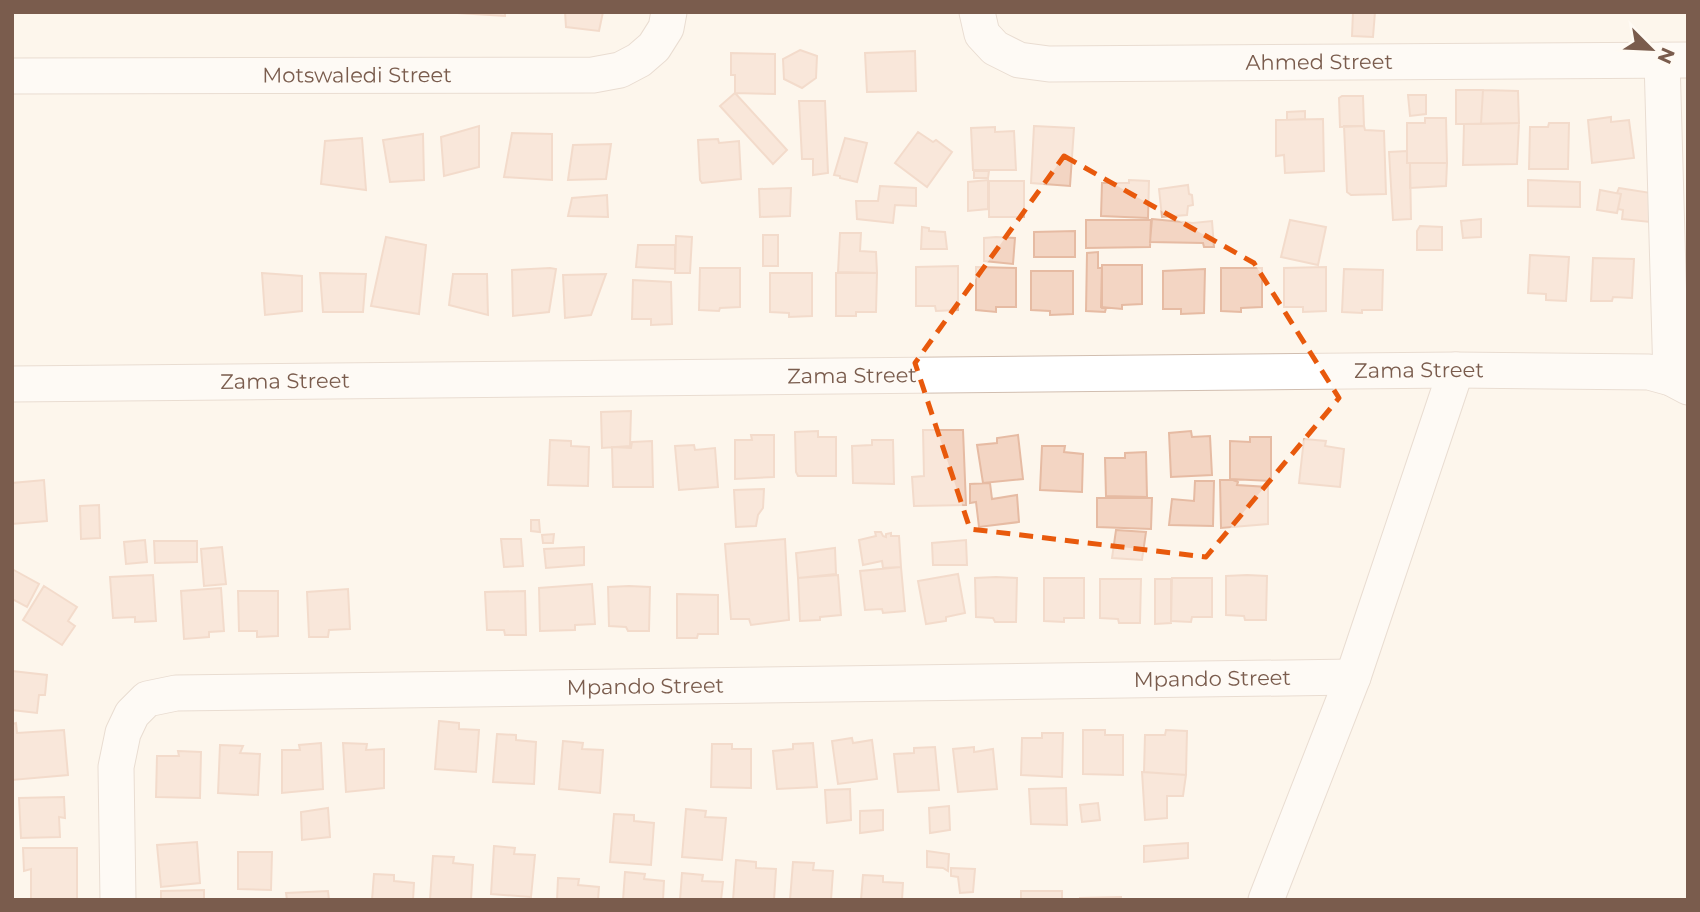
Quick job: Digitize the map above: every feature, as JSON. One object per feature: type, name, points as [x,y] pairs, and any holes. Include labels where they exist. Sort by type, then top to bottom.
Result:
[{"type":"street","name":"Motswaledi Street","points":[[12,76],[593,75],[620,70],[639,61],[654,47],[666,28],[669,12]]},
{"type":"street","name":"Ahmed Street","points":[[977,12],[982,34],[995,48],[1019,60],[1049,64],[1675,60]]},
{"type":"street","points":[[1675,60],[1680,383]]},
{"type":"street","points":[[1266,900],[1353,677],[1456,370]]},
{"type":"street","name":"Zama Street","points":[[12,384],[1456,370],[1649,372],[1680,383]]},
{"type":"street","name":"Mpando Street","points":[[118,900],[116,767],[123,733],[132,714],[147,699],[176,692],[1353,677]]},
{"type":"highlighted area","points":[[1064,156],[1254,263],[1339,398],[1206,557],[970,529],[915,363]]},
{"type":"building","points":[[505,12],[505,16],[458,13]]},
{"type":"building","points":[[565,12],[603,12],[599,31],[566,27]]},
{"type":"building","points":[[1353,12],[1375,12],[1373,37],[1352,36]]},
{"type":"building","points":[[800,50],[817,56],[816,78],[802,88],[784,79],[783,59]]},
{"type":"building","points":[[915,51],[916,91],[867,92],[865,53]]},
{"type":"building","points":[[731,53],[775,54],[775,94],[735,93],[735,75],[731,75]]},
{"type":"building","points":[[1456,90],[1483,90],[1481,124],[1456,124]]},
{"type":"building","points":[[1483,90],[1518,91],[1519,123],[1481,124]]},
{"type":"building","points":[[735,93],[787,150],[773,164],[720,106]]},
{"type":"building","points":[[1408,95],[1426,95],[1426,114],[1410,116]]},
{"type":"building","points":[[1363,96],[1364,126],[1340,127],[1339,98]]},
{"type":"building","points":[[799,101],[825,101],[828,173],[813,175],[813,159],[802,159]]},
{"type":"building","points":[[1305,111],[1305,119],[1287,120],[1287,112]]},
{"type":"building","points":[[1611,117],[1611,122],[1629,120],[1634,158],[1592,163],[1588,120]]},
{"type":"building","points":[[1425,118],[1446,118],[1447,163],[1407,163],[1407,123],[1425,123]]},
{"type":"building","points":[[1323,119],[1324,171],[1285,173],[1284,155],[1276,156],[1276,120]]},
{"type":"building","points":[[1519,123],[1517,164],[1463,165],[1464,124]]},
{"type":"building","points":[[1549,123],[1569,123],[1568,169],[1529,169],[1530,127],[1548,127]]},
{"type":"building","points":[[479,126],[479,167],[444,176],[441,137]]},
{"type":"building","points":[[1034,126],[1074,128],[1070,186],[1031,183]]},
{"type":"building","points":[[1344,126],[1364,126],[1365,130],[1384,131],[1386,194],[1351,195],[1347,192]]},
{"type":"building","points":[[995,127],[995,132],[1014,131],[1016,170],[973,170],[971,128]]},
{"type":"building","points":[[918,132],[933,142],[936,140],[952,152],[927,187],[895,163]]},
{"type":"building","points":[[512,133],[552,134],[552,180],[504,177]]},
{"type":"building","points":[[423,134],[424,180],[390,182],[383,140]]},
{"type":"building","points":[[362,138],[366,190],[321,184],[325,141]]},
{"type":"building","points":[[845,138],[867,143],[857,182],[834,175]]},
{"type":"building","points":[[718,139],[719,143],[739,141],[741,179],[702,183],[698,140]]},
{"type":"building","points":[[611,144],[606,179],[568,180],[573,145]]},
{"type":"building","points":[[1407,151],[1407,163],[1410,163],[1411,219],[1393,220],[1389,152]]},
{"type":"building","points":[[1410,163],[1447,163],[1446,186],[1410,188]]},
{"type":"building","points":[[974,171],[989,171],[988,178],[974,178]]},
{"type":"building","points":[[988,180],[988,209],[968,211],[968,182]]},
{"type":"building","points":[[1129,180],[1149,181],[1148,218],[1101,216],[1102,183],[1129,183]]},
{"type":"building","points":[[1528,180],[1580,182],[1580,207],[1528,206]]},
{"type":"building","points":[[989,181],[1024,181],[1024,217],[989,217]]},
{"type":"building","points":[[1188,185],[1193,205],[1188,206],[1187,215],[1162,217],[1159,189]]},
{"type":"building","points":[[880,186],[916,188],[916,206],[895,205],[893,223],[857,219],[856,201],[878,201]]},
{"type":"building","points":[[791,188],[790,216],[760,217],[759,189]]},
{"type":"building","points":[[1619,188],[1651,193],[1650,222],[1622,219],[1623,210],[1618,209],[1621,194],[1617,193]]},
{"type":"building","points":[[1600,190],[1621,194],[1617,213],[1597,210]]},
{"type":"building","points":[[607,195],[608,217],[568,216],[572,198]]},
{"type":"building","points":[[1152,219],[1193,223],[1212,221],[1214,247],[1204,247],[1203,243],[1150,242]]},
{"type":"building","points":[[1481,219],[1481,237],[1463,238],[1461,221]]},
{"type":"building","points":[[1086,220],[1151,220],[1150,247],[1086,248]]},
{"type":"building","points":[[1290,220],[1326,227],[1318,265],[1281,257]]},
{"type":"building","points":[[1420,226],[1442,227],[1442,250],[1417,250],[1417,231]]},
{"type":"building","points":[[922,227],[929,228],[929,231],[945,232],[947,249],[921,249]]},
{"type":"building","points":[[1075,231],[1075,257],[1034,257],[1034,232]]},
{"type":"building","points":[[840,233],[861,233],[860,251],[876,252],[877,273],[838,272]]},
{"type":"building","points":[[763,235],[778,235],[778,266],[763,266]]},
{"type":"building","points":[[676,236],[692,237],[690,273],[675,273]]},
{"type":"building","points":[[386,237],[426,245],[419,314],[371,306]]},
{"type":"building","points":[[984,238],[1015,238],[1013,264],[984,261]]},
{"type":"building","points":[[638,245],[675,245],[675,269],[636,267]]},
{"type":"building","points":[[1098,252],[1098,268],[1102,268],[1102,308],[1106,308],[1105,312],[1086,311],[1087,253]]},
{"type":"building","points":[[1530,255],[1569,257],[1566,301],[1546,300],[1546,294],[1528,293]]},
{"type":"building","points":[[1593,258],[1634,259],[1632,298],[1613,297],[1612,301],[1591,301]]},
{"type":"building","points":[[1102,265],[1142,265],[1142,304],[1122,305],[1122,309],[1101,307]]},
{"type":"building","points":[[958,266],[958,310],[936,311],[935,306],[916,306],[916,267]]},
{"type":"building","points":[[976,267],[1016,268],[1016,307],[996,307],[996,312],[976,310]]},
{"type":"building","points":[[1326,267],[1326,311],[1303,312],[1303,307],[1284,307],[1284,268]]},
{"type":"building","points":[[700,268],[740,268],[740,307],[720,308],[719,311],[699,310]]},
{"type":"building","points":[[1221,268],[1262,268],[1262,307],[1241,308],[1241,312],[1221,311]]},
{"type":"building","points":[[556,269],[549,312],[513,316],[512,270]]},
{"type":"building","points":[[1205,269],[1204,313],[1181,314],[1181,309],[1163,309],[1163,271]]},
{"type":"building","points":[[1344,269],[1383,270],[1382,310],[1342,312]]},
{"type":"building","points":[[1031,271],[1073,271],[1073,314],[1050,315],[1050,311],[1031,310]]},
{"type":"building","points":[[262,273],[302,276],[302,311],[265,315]]},
{"type":"building","points":[[320,273],[366,274],[363,312],[323,312]]},
{"type":"building","points":[[770,273],[812,273],[812,316],[789,317],[789,313],[770,312]]},
{"type":"building","points":[[836,273],[877,273],[876,312],[836,316]]},
{"type":"building","points":[[453,274],[487,274],[488,315],[449,305]]},
{"type":"building","points":[[606,274],[591,315],[565,318],[563,275]]},
{"type":"building","points":[[633,280],[671,282],[672,324],[651,325],[651,319],[632,319]]},
{"type":"building","points":[[631,411],[630,446],[602,448],[601,412]]},
{"type":"building","points":[[923,430],[963,430],[966,505],[914,506],[912,477],[924,476]]},
{"type":"building","points":[[818,431],[818,437],[836,437],[836,476],[798,476],[795,432]]},
{"type":"building","points":[[1191,431],[1192,437],[1210,436],[1212,475],[1171,477],[1169,433]]},
{"type":"building","points":[[751,435],[774,435],[774,477],[735,479],[735,440],[752,440]]},
{"type":"building","points":[[1018,435],[1023,479],[983,483],[977,445],[997,443],[997,438]]},
{"type":"building","points":[[1250,437],[1271,437],[1271,481],[1230,479],[1230,441],[1250,442]]},
{"type":"building","points":[[1304,439],[1326,441],[1325,446],[1344,449],[1340,487],[1299,483]]},
{"type":"building","points":[[550,440],[571,441],[571,446],[589,447],[588,486],[548,485]]},
{"type":"building","points":[[872,440],[893,440],[894,484],[853,483],[852,446],[872,445]]},
{"type":"building","points":[[652,441],[653,487],[613,487],[612,447],[631,448],[632,442]]},
{"type":"building","points":[[694,445],[695,450],[715,448],[718,487],[679,490],[675,446]]},
{"type":"building","points":[[1042,446],[1065,446],[1064,452],[1083,454],[1082,492],[1040,490]]},
{"type":"building","points":[[1146,452],[1147,497],[1106,496],[1105,458],[1125,458],[1125,453]]},
{"type":"building","points":[[44,480],[47,521],[12,524],[12,483]]},
{"type":"building","points":[[1220,480],[1233,480],[1238,482],[1237,485],[1268,487],[1268,524],[1221,528]]},
{"type":"building","points":[[1195,481],[1214,481],[1213,526],[1169,525],[1172,499],[1194,501]]},
{"type":"building","points":[[990,483],[992,499],[1017,495],[1019,522],[979,527],[976,502],[970,503],[970,484]]},
{"type":"building","points":[[764,489],[763,508],[758,515],[756,526],[736,527],[734,490]]},
{"type":"building","points":[[1097,498],[1152,498],[1151,529],[1097,527]]},
{"type":"building","points":[[99,505],[100,538],[81,539],[80,506]]},
{"type":"building","points":[[531,520],[539,520],[540,532],[531,531]]},
{"type":"building","points":[[1116,530],[1146,532],[1142,560],[1112,558]]},
{"type":"building","points":[[875,532],[881,532],[886,537],[886,534],[891,533],[891,536],[899,536],[901,567],[883,568],[882,561],[863,565],[859,540],[876,536]]},
{"type":"building","points":[[554,534],[553,543],[543,543],[542,535]]},
{"type":"building","points":[[501,539],[521,539],[523,566],[504,567]]},
{"type":"building","points":[[785,539],[789,620],[751,625],[749,619],[731,619],[725,544]]},
{"type":"building","points":[[145,540],[147,562],[126,564],[124,542]]},
{"type":"building","points":[[966,540],[967,565],[933,565],[932,543]]},
{"type":"building","points":[[154,541],[197,541],[197,562],[155,563]]},
{"type":"building","points":[[222,547],[226,584],[204,586],[201,549]]},
{"type":"building","points":[[584,547],[584,565],[546,568],[544,549]]},
{"type":"building","points":[[835,548],[836,574],[798,578],[796,553]]},
{"type":"building","points":[[901,567],[905,611],[883,613],[882,609],[865,610],[860,571]]},
{"type":"building","points":[[12,569],[39,584],[27,607],[12,599]]},
{"type":"building","points":[[958,574],[965,613],[946,617],[946,621],[926,624],[918,581]]},
{"type":"building","points":[[153,575],[156,621],[135,622],[135,617],[113,618],[110,577]]},
{"type":"building","points":[[838,575],[841,615],[800,621],[798,578]]},
{"type":"building","points":[[1226,576],[1267,576],[1266,620],[1245,620],[1244,616],[1226,615]]},
{"type":"building","points":[[975,578],[1017,578],[1016,622],[995,622],[993,618],[976,617]]},
{"type":"building","points":[[1044,578],[1084,578],[1084,618],[1064,618],[1064,622],[1044,621]]},
{"type":"building","points":[[1172,578],[1212,578],[1212,617],[1192,617],[1191,622],[1171,621]]},
{"type":"building","points":[[1100,579],[1141,579],[1140,623],[1119,623],[1118,619],[1100,618]]},
{"type":"building","points":[[1155,579],[1171,579],[1171,623],[1155,624]]},
{"type":"building","points":[[592,584],[595,624],[575,625],[575,630],[540,631],[539,588]]},
{"type":"building","points":[[44,586],[77,607],[68,621],[75,626],[62,645],[23,620]]},
{"type":"building","points":[[608,587],[650,587],[649,631],[628,631],[626,627],[609,626]]},
{"type":"building","points":[[221,588],[224,631],[209,632],[209,637],[184,639],[181,591]]},
{"type":"building","points":[[348,589],[350,629],[329,630],[328,637],[309,637],[307,592]]},
{"type":"building","points":[[238,591],[278,591],[278,636],[257,637],[257,631],[239,631]]},
{"type":"building","points":[[525,591],[526,635],[505,635],[504,630],[487,630],[485,592]]},
{"type":"building","points":[[677,594],[718,595],[718,634],[677,638]]},
{"type":"building","points":[[12,671],[47,675],[45,695],[39,695],[37,713],[12,710]]},
{"type":"building","points":[[439,721],[459,723],[459,729],[479,730],[476,772],[435,769]]},
{"type":"building","points":[[16,723],[17,733],[64,730],[68,775],[12,780],[12,724]]},
{"type":"building","points":[[1083,730],[1105,730],[1105,735],[1123,735],[1123,775],[1083,774]]},
{"type":"building","points":[[1166,730],[1187,731],[1186,775],[1144,772],[1145,735],[1165,735]]},
{"type":"building","points":[[1042,733],[1063,733],[1062,777],[1021,775],[1022,738],[1042,738]]},
{"type":"building","points":[[497,734],[516,735],[516,740],[536,742],[534,784],[493,782]]},
{"type":"building","points":[[852,738],[853,743],[872,740],[877,779],[838,784],[832,741]]},
{"type":"building","points":[[563,741],[583,743],[582,749],[603,750],[600,793],[559,789]]},
{"type":"building","points":[[321,743],[323,789],[282,793],[282,750],[300,750],[299,745]]},
{"type":"building","points":[[343,743],[367,744],[366,750],[384,749],[384,788],[346,792]]},
{"type":"building","points":[[813,743],[817,787],[777,789],[773,751],[793,749],[793,744]]},
{"type":"building","points":[[712,744],[732,744],[732,749],[751,749],[751,788],[711,787]]},
{"type":"building","points":[[220,745],[243,746],[240,753],[260,754],[258,795],[218,793]]},
{"type":"building","points":[[935,747],[939,790],[898,792],[894,754],[914,753],[914,748]]},
{"type":"building","points":[[974,747],[974,752],[993,749],[997,789],[958,792],[953,749]]},
{"type":"building","points":[[178,751],[201,752],[200,798],[156,797],[157,756],[179,756]]},
{"type":"building","points":[[1142,772],[1186,775],[1183,796],[1167,796],[1167,818],[1145,820]]},
{"type":"building","points":[[1066,788],[1067,825],[1031,824],[1029,789]]},
{"type":"building","points":[[850,789],[851,820],[827,823],[825,790]]},
{"type":"building","points":[[64,797],[65,818],[59,817],[60,837],[21,838],[19,798]]},
{"type":"building","points":[[1098,803],[1100,820],[1082,822],[1080,805]]},
{"type":"building","points":[[949,806],[950,830],[930,833],[929,808]]},
{"type":"building","points":[[328,808],[330,837],[302,840],[301,812]]},
{"type":"building","points":[[686,809],[706,811],[705,817],[726,818],[722,860],[682,857]]},
{"type":"building","points":[[883,810],[883,830],[860,833],[860,811]]},
{"type":"building","points":[[614,814],[634,815],[634,821],[654,823],[651,865],[610,862]]},
{"type":"building","points":[[197,842],[200,883],[161,887],[157,845]]},
{"type":"building","points":[[1188,843],[1188,858],[1144,862],[1144,846]]},
{"type":"building","points":[[494,846],[515,848],[514,854],[535,855],[531,897],[491,894]]},
{"type":"building","points":[[23,848],[77,848],[77,900],[31,900],[31,869],[24,871]]},
{"type":"building","points":[[927,851],[949,854],[948,871],[927,867]]},
{"type":"building","points":[[238,852],[272,852],[271,890],[238,889]]},
{"type":"building","points":[[433,856],[454,857],[453,863],[473,865],[471,900],[430,900]]},
{"type":"building","points":[[736,860],[756,862],[756,868],[776,869],[774,900],[733,900]]},
{"type":"building","points":[[793,862],[814,863],[813,870],[833,871],[831,900],[790,900]]},
{"type":"building","points":[[951,868],[975,869],[973,892],[960,893],[958,877],[951,876]]},
{"type":"building","points":[[625,872],[645,874],[644,879],[664,881],[663,900],[623,900]]},
{"type":"building","points":[[682,873],[703,875],[702,881],[723,882],[721,900],[680,900]]},
{"type":"building","points":[[374,874],[394,875],[394,881],[414,883],[413,900],[372,900]]},
{"type":"building","points":[[863,875],[883,876],[883,882],[903,883],[902,900],[861,900]]},
{"type":"building","points":[[558,878],[579,879],[578,885],[599,887],[598,900],[557,900]]},
{"type":"building","points":[[204,890],[204,900],[161,900],[161,891]]},
{"type":"building","points":[[328,891],[329,900],[287,900],[286,893]]},
{"type":"building","points":[[1021,891],[1062,891],[1062,900],[1021,900]]},
{"type":"building","points":[[1121,897],[1121,900],[1080,900],[1080,898]]}]
